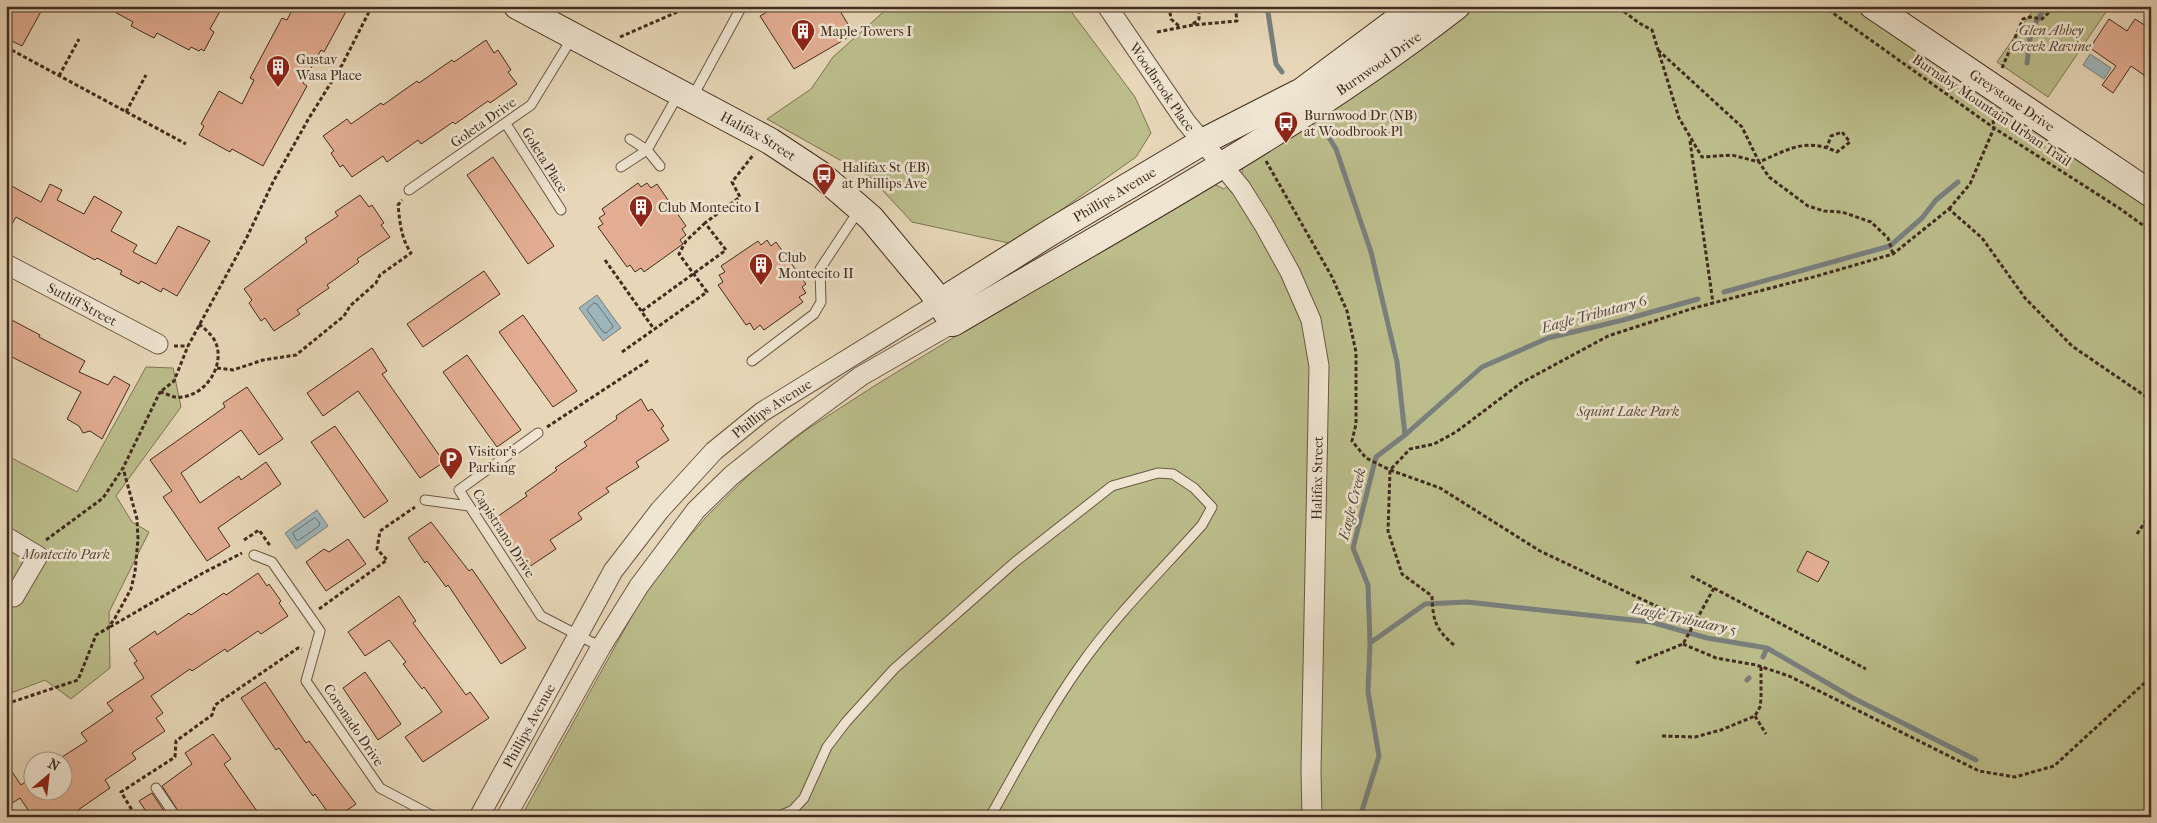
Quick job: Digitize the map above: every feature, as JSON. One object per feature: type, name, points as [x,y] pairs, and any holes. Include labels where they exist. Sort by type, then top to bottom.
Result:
[{"type":"street","name":"Halifax Street","points":[[517,6],[550,14],[573,36],[770,141],[820,174],[860,208],[892,242],[946,312]]},
{"type":"street","name":"Woodbrook Place","points":[[1107,6],[1186,122],[1222,164]]},
{"type":"street","name":"Burnwood Drive","points":[[1204,141],[1302,92],[1416,6]]},
{"type":"street","name":"Burnwood Drive","points":[[1222,164],[1240,155],[1321,104],[1456,6]]},
{"type":"street","name":"Greystone Drive","points":[[1873,6],[2151,194]]},
{"type":"street","name":"Phillips Avenue","points":[[506,817],[601,647],[639,586],[696,510],[731,476],[788,430],[1051,232],[1204,141]]},
{"type":"street","name":"Halifax Street","points":[[1222,164],[1241,188],[1290,272],[1311,320],[1319,366],[1311,771],[1312,817]]},
{"type":"street","name":"Phillips Avenue","points":[[479,817],[613,570],[660,510],[714,451],[762,412],[1222,164]]},
{"type":"street","name":"Sutliff Street","points":[[6,264],[158,344]]},
{"type":"street","points":[[6,541],[8,538],[38,556],[14,597],[6,593]]},
{"type":"lane","points":[[621,167],[647,150],[685,96],[742,6]]},
{"type":"lane","name":"Goleta Drive","points":[[409,190],[531,105],[573,36]]},
{"type":"lane","name":"Goleta Place","points":[[506,124],[560,210]]},
{"type":"lane","points":[[630,139],[647,150],[660,166]]},
{"type":"lane","points":[[752,361],[814,314],[820,302],[820,269],[860,208]]},
{"type":"lane","name":"Capistrano Drive","points":[[538,433],[458,489],[542,616],[601,647]]},
{"type":"lane","points":[[777,817],[793,810],[804,798],[827,747],[846,722],[894,669],[1015,562],[1112,486],[1158,473],[1173,474],[1194,488],[1212,507],[1202,525],[1117,620],[1081,665],[1054,704],[990,817]]},
{"type":"lane","points":[[424,500],[469,506]]},
{"type":"lane","name":"Coronado Drive","points":[[254,555],[272,562],[320,631],[306,682],[380,788],[435,817]]},
{"type":"lane","points":[[156,788],[176,817]]},
{"type":"path","points":[[31,552],[103,498],[123,468],[160,392],[174,381],[188,346],[247,237],[273,182],[309,118],[342,65],[372,6]]},
{"type":"path","points":[[617,38],[691,6]]},
{"type":"path","points":[[1169,6],[1171,19],[1181,27]]},
{"type":"path","points":[[1621,6],[1622,10],[1652,30],[1679,118],[1702,157],[1732,155],[1759,162],[1799,145],[1827,147],[1837,152],[1850,142],[1842,132],[1831,136],[1827,147]]},
{"type":"path","name":"Burnaby Mountain Urban Trail","points":[[1823,6],[1994,128],[2119,208],[2151,231]]},
{"type":"path","points":[[2002,70],[2023,20],[2030,17],[2042,20],[2056,6]]},
{"type":"path","points":[[1193,25],[1199,19],[1199,13]]},
{"type":"path","points":[[1157,32],[1193,25],[1237,21],[1236,13]]},
{"type":"path","points":[[59,76],[79,38]]},
{"type":"path","points":[[6,47],[186,144]]},
{"type":"path","points":[[1658,50],[1742,127],[1759,162],[1769,177],[1808,206],[1824,211],[1842,212],[1871,222],[1888,238],[1893,254]]},
{"type":"path","points":[[126,112],[146,75]]},
{"type":"path","points":[[1454,645],[1441,634],[1433,614],[1432,596],[1402,574],[1388,531],[1388,469],[1410,449],[1434,444],[1456,432],[1521,383],[1608,336],[1713,303],[1893,254],[1949,209],[1970,184],[1994,128],[1991,105]]},
{"type":"path","points":[[1690,138],[1713,303]]},
{"type":"path","points":[[622,352],[707,292],[679,254],[686,241],[705,223],[740,197],[732,182],[755,154]]},
{"type":"path","points":[[1263,156],[1332,277],[1347,311],[1356,352],[1356,424],[1352,441],[1366,458],[1388,469],[1440,488],[1540,551],[1673,614],[1691,629]]},
{"type":"path","points":[[217,368],[233,370],[263,360],[296,355],[344,316],[350,306],[376,283],[380,275],[411,252],[404,241],[398,205],[409,190]]},
{"type":"path","points":[[1949,209],[1982,238],[2025,298],[2072,346],[2151,400]]},
{"type":"path","points":[[642,311],[726,250],[705,223]]},
{"type":"path","points":[[605,260],[654,329]]},
{"type":"path","points":[[160,392],[174,397],[194,393],[200,390],[217,368],[218,354],[215,342],[209,332],[199,324]]},
{"type":"path","points":[[538,433],[649,360]]},
{"type":"path","points":[[108,628],[130,589],[135,572],[138,539],[135,505],[123,468]]},
{"type":"path","points":[[316,611],[387,560],[377,548],[380,531],[424,500]]},
{"type":"path","points":[[2137,534],[2151,513]]},
{"type":"path","points":[[244,540],[259,530],[276,554]]},
{"type":"path","points":[[6,704],[78,680],[96,635],[203,573],[250,549],[254,555]]},
{"type":"path","points":[[1690,576],[1866,669]]},
{"type":"path","points":[[1636,663],[1683,644],[1714,588]]},
{"type":"path","points":[[1683,644],[1716,658],[1761,666],[1789,676],[1979,771],[2015,777],[2054,766],[2151,676]]},
{"type":"path","points":[[122,817],[132,810],[121,792],[176,757],[176,741],[212,716],[215,705],[298,648],[314,653]]},
{"type":"path","points":[[1662,736],[1695,737],[1721,730],[1755,716],[1760,707],[1761,699],[1761,666]]},
{"type":"path","points":[[1755,716],[1766,734]]},
{"type":"green space","points":[[890,6],[1067,6],[1135,97],[1151,133],[1136,157],[1013,244],[912,222],[870,177],[767,119],[811,89],[833,57]]},
{"type":"green space","name":"Squint Lake Park","points":[[1475,6],[1855,6],[2151,208],[2151,817],[521,817],[639,603],[666,564],[706,517],[755,469],[806,430],[879,383],[1204,185],[1214,184],[1224,189],[1242,173],[1243,165],[1455,23]]},
{"type":"green space","name":"Glen Abbey Creek Ravine","points":[[2036,6],[2110,6],[2048,97],[1997,62]]},
{"type":"green space","name":"Montecito Park","points":[[146,367],[173,368],[181,407],[116,496],[132,522],[149,532],[109,612],[110,668],[71,699],[45,680],[6,695],[6,455],[77,492]]},
{"type":"water","points":[[2090,54],[2111,68],[2104,79],[2083,65]]},
{"type":"water","points":[[597,295],[621,328],[603,341],[579,308]]},
{"type":"water","points":[[317,510],[328,526],[296,549],[285,533]]},
{"type":"building","points":[[6,6],[44,6],[22,46],[6,38]]},
{"type":"building","points":[[104,6],[223,6],[210,29],[214,32],[204,51],[201,49],[199,51],[191,47],[189,50],[157,33],[154,38],[131,26],[133,22]]},
{"type":"building","name":"Gustav Wasa Place","points":[[294,6],[349,6],[324,52],[321,50],[303,83],[307,86],[263,166],[232,149],[230,152],[199,135],[204,126],[201,124],[219,91],[242,104],[254,80],[250,78],[282,18],[287,20]]},
{"type":"building","name":"Maple Towers I","points":[[777,6],[837,6],[854,34],[794,69],[760,16]]},
{"type":"building","points":[[2109,19],[2127,31],[2135,19],[2151,29],[2151,80],[2131,66],[2113,93],[2102,85],[2116,66],[2090,48]]},
{"type":"building","points":[[486,40],[494,53],[498,50],[511,70],[508,72],[517,84],[490,103],[488,101],[455,124],[453,122],[421,144],[418,140],[387,162],[383,156],[352,177],[343,165],[340,167],[331,153],[334,151],[323,136],[347,119],[351,124],[381,103],[383,105],[417,81],[419,83],[452,60],[454,62]]},
{"type":"building","points":[[493,157],[554,246],[528,264],[467,175]]},
{"type":"building","points":[[6,183],[41,202],[50,184],[62,190],[57,200],[84,214],[94,196],[122,212],[111,231],[137,245],[133,252],[156,264],[178,226],[210,241],[177,296],[163,288],[161,292],[141,281],[139,284],[120,274],[122,271],[97,258],[95,260],[16,217],[6,234]]},
{"type":"building","name":"Club Montecito I","points":[[638,183],[641,187],[647,183],[651,188],[657,184],[686,226],[682,229],[686,235],[680,240],[683,244],[644,272],[641,268],[635,272],[630,265],[627,267],[598,227],[603,224],[599,218],[605,214],[602,209]]},
{"type":"building","points":[[360,195],[369,207],[372,205],[384,223],[381,225],[390,237],[357,259],[359,262],[327,285],[329,288],[297,310],[300,314],[274,331],[265,318],[261,321],[249,303],[252,300],[244,289],[307,242],[305,238],[338,216],[335,212]]},
{"type":"building","name":"Club Montecito II","points":[[767,240],[771,246],[776,242],[806,284],[802,287],[806,293],[799,297],[803,302],[764,330],[760,325],[754,330],[750,323],[746,325],[718,285],[723,282],[719,275],[725,272],[721,266],[758,241],[761,245]]},
{"type":"building","points":[[484,271],[500,294],[423,347],[407,324]]},
{"type":"building","points":[[523,315],[577,391],[553,407],[499,332]]},
{"type":"building","points":[[6,317],[85,361],[79,372],[108,385],[114,376],[130,385],[102,439],[90,431],[83,433],[79,426],[67,419],[81,392],[6,354]]},
{"type":"building","points":[[372,348],[387,371],[382,374],[444,462],[420,478],[358,391],[323,416],[307,393]]},
{"type":"building","points":[[467,355],[521,430],[497,447],[443,372]]},
{"type":"building","points":[[247,387],[283,439],[259,455],[241,430],[181,473],[200,503],[239,476],[241,480],[266,462],[281,484],[218,528],[230,546],[207,561],[163,497],[172,491],[150,460],[225,407],[223,403]]},
{"type":"building","points":[[641,399],[648,411],[652,409],[664,426],[661,428],[669,440],[636,462],[639,467],[606,488],[609,492],[578,513],[582,519],[550,540],[556,549],[529,567],[516,549],[513,551],[494,519],[527,496],[525,493],[557,470],[555,468],[587,446],[584,442],[617,419],[616,416]]},
{"type":"building","points":[[335,426],[388,501],[364,518],[311,442]]},
{"type":"building","points":[[431,522],[469,571],[472,569],[526,648],[501,664],[448,585],[446,587],[427,561],[425,563],[408,538]]},
{"type":"building","points":[[348,539],[366,564],[326,591],[306,562],[324,549],[329,552]]},
{"type":"building","points":[[1807,551],[1829,562],[1818,582],[1797,571]]},
{"type":"building","points":[[258,573],[267,586],[269,584],[281,601],[279,603],[288,616],[261,634],[258,631],[227,652],[225,649],[192,671],[190,669],[151,696],[163,713],[156,718],[165,731],[132,753],[136,759],[105,780],[110,788],[78,810],[83,817],[33,817],[20,798],[6,807],[6,763],[22,784],[22,800],[72,800],[72,751],[87,741],[81,733],[113,711],[107,703],[144,678],[134,663],[137,661],[129,649],[155,631],[157,635],[189,613],[191,615],[224,593],[226,595]]},
{"type":"building","points":[[399,596],[416,621],[413,623],[466,695],[470,692],[489,718],[423,762],[405,737],[442,712],[424,687],[422,689],[403,664],[406,662],[389,640],[365,656],[348,632]]},
{"type":"building","points":[[365,672],[401,724],[378,740],[343,688]]},
{"type":"building","points":[[265,682],[306,743],[309,741],[356,804],[337,817],[331,817],[315,794],[313,796],[279,748],[276,750],[241,698]]},
{"type":"building","points":[[213,734],[231,759],[224,764],[261,817],[182,817],[162,786],[192,764],[185,753]]},
{"type":"building","points":[[152,793],[168,817],[150,817],[139,801]]},
{"type":"waterway","name":"Eagle Creek","points":[[1267,6],[1276,64],[1282,72]]},
{"type":"waterway","name":"Eagle Tributary 6","points":[[2027,63],[2031,30],[2046,6]]},
{"type":"waterway","name":"Eagle Creek","points":[[1323,128],[1336,149],[1371,252],[1397,362],[1405,435]]},
{"type":"waterway","name":"Eagle Tributary 6","points":[[1724,292],[1890,246],[1922,218],[1936,200],[1958,182]]},
{"type":"waterway","name":"Eagle Creek","points":[[1360,817],[1379,756],[1368,692],[1370,643],[1368,585],[1353,548],[1376,457],[1405,435],[1482,367],[1548,338],[1698,299]]},
{"type":"waterway","name":"Eagle Tributary 5","points":[[1370,643],[1425,604],[1467,602],[1651,622],[1707,638],[1767,648],[1853,698],[1976,760]]},
{"type":"waterway","points":[[1763,657],[1767,648]]},
{"type":"place","name":"Maple Towers I","points":[[803,52]]},
{"type":"place","name":"Gustav Wasa Place","points":[[278,88]]},
{"type":"place","name":"Burnwood Dr (NB) at Woodbrook Pl","points":[[1286,144]]},
{"type":"place","name":"Halifax St (EB) at Phillips Ave","points":[[824,196]]},
{"type":"place","name":"Club Montecito I","points":[[641,228]]},
{"type":"place","name":"Club Montecito II","points":[[761,286]]},
{"type":"place","name":"Visitor's Parking","points":[[451,480]]}]
